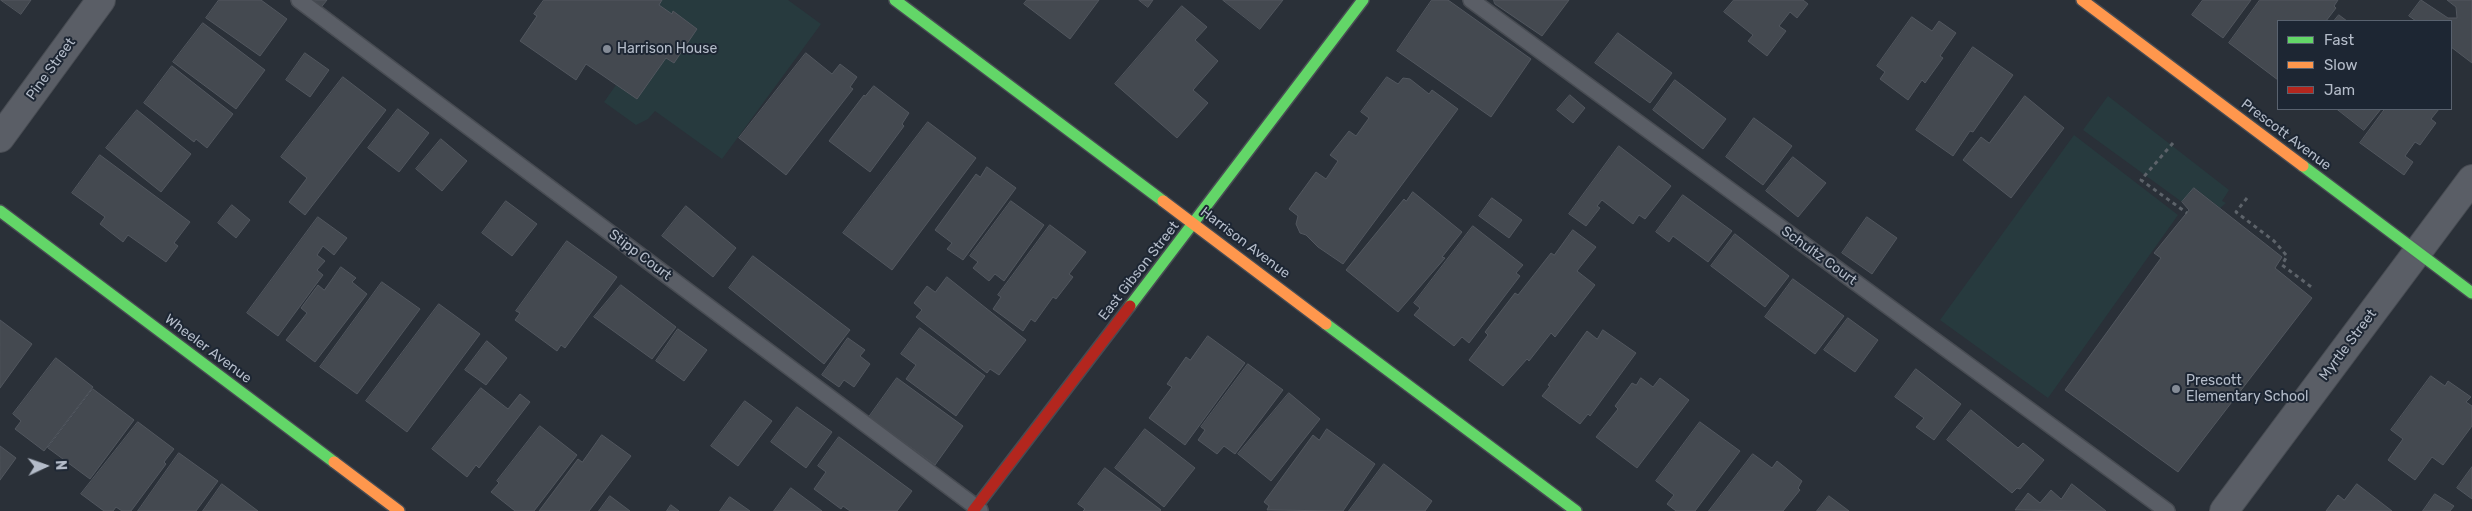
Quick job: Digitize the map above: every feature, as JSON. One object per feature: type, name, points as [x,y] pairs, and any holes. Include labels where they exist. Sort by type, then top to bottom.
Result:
[{"type":"street","name":"Pine Street","points":[[0,138],[101,0]]},
{"type":"street","name":"Harrison Avenue","points":[[895,0],[1576,511]]},
{"type":"street","name":"East Gibson Street","points":[[977,510],[1363,0]]},
{"type":"street","name":"Prescott Avenue","points":[[2082,0],[2472,293]]},
{"type":"street","name":"Myrtle Street","points":[[2224,511],[2472,179]]},
{"type":"street","name":"Wheeler Avenue","points":[[0,211],[399,511]]},
{"type":"lane","name":"Stipp Court","points":[[299,0],[977,510]]},
{"type":"lane","name":"Schultz Court","points":[[1471,0],[2167,511]]},
{"type":"path","points":[[2173,143],[2141,180],[2187,213]]},
{"type":"path","points":[[2247,198],[2236,212],[2274,241],[2287,256],[2282,265],[2314,289]]},
{"type":"green space","points":[[662,0],[788,0],[821,24],[722,159],[655,111],[648,119],[636,125],[604,102],[616,85],[637,99],[666,58],[674,63],[697,29],[673,11],[672,14],[659,5]]},
{"type":"green space","points":[[2108,96],[2229,190],[2222,201],[2226,203],[2220,208],[2195,188],[2182,202],[2083,130]]},
{"type":"green space","points":[[2074,135],[2178,215],[2048,398],[1940,320]]},
{"type":"building","points":[[1,0],[31,0],[21,14]]},
{"type":"building","points":[[219,0],[261,0],[287,19],[260,56],[206,18]]},
{"type":"building","points":[[306,0],[327,0],[319,10]]},
{"type":"building","name":"Harrison House","points":[[544,0],[662,0],[659,5],[672,14],[673,11],[697,29],[674,63],[666,58],[637,99],[586,64],[576,80],[520,41],[537,16],[534,14]]},
{"type":"building","points":[[1027,0],[1099,0],[1070,39],[1024,4]]},
{"type":"building","points":[[1139,0],[1153,0],[1148,7]]},
{"type":"building","points":[[1223,0],[1283,0],[1260,29]]},
{"type":"building","points":[[1432,0],[1448,0],[1531,59],[1491,117],[1397,51]]},
{"type":"building","points":[[1494,0],[1569,0],[1542,36],[1495,4]]},
{"type":"building","points":[[1734,0],[1803,0],[1808,4],[1797,18],[1790,12],[1779,26],[1786,31],[1767,56],[1748,41],[1753,35],[1724,12]]},
{"type":"building","points":[[2203,0],[2251,0],[2223,38],[2192,15]]},
{"type":"building","points":[[2260,0],[2338,0],[2334,6],[2336,8],[2327,20],[2277,20],[2277,79],[2229,43]]},
{"type":"building","points":[[2421,0],[2448,18],[2457,18],[2456,7],[2447,0],[2472,0],[2472,63],[2452,48],[2452,20],[2415,20],[2409,16]]},
{"type":"building","points":[[1182,6],[1207,27],[1195,40],[1218,61],[1193,90],[1208,103],[1177,138],[1115,84]]},
{"type":"building","points":[[2339,15],[2346,20],[2335,20]]},
{"type":"building","points":[[1912,17],[1932,31],[1939,21],[1956,33],[1940,56],[1943,58],[1925,83],[1922,80],[1908,100],[1880,79],[1885,72],[1877,66]]},
{"type":"building","points":[[203,23],[265,70],[236,109],[173,62]]},
{"type":"building","points":[[1618,33],[1672,73],[1650,103],[1595,63]]},
{"type":"building","points":[[1973,47],[2013,75],[1973,132],[1970,131],[1953,156],[1916,130]]},
{"type":"building","points":[[305,53],[329,70],[310,97],[286,80]]},
{"type":"building","points":[[806,53],[832,74],[840,64],[857,77],[850,87],[853,89],[786,175],[739,138]]},
{"type":"building","points":[[172,66],[233,114],[207,148],[196,139],[194,142],[144,103]]},
{"type":"building","points":[[343,77],[386,110],[305,215],[289,202],[307,178],[281,157]]},
{"type":"building","points":[[1387,77],[1398,84],[1403,78],[1410,79],[1429,94],[1432,90],[1458,109],[1343,264],[1318,247],[1306,235],[1300,233],[1296,224],[1298,216],[1289,209],[1316,172],[1326,179],[1338,161],[1330,155],[1349,131],[1356,136],[1369,118],[1361,112]]},
{"type":"building","points":[[1675,80],[1726,119],[1703,149],[1653,110]]},
{"type":"building","points":[[874,86],[909,113],[902,124],[904,126],[870,172],[829,141],[864,95]]},
{"type":"building","points":[[1570,95],[1585,108],[1573,123],[1557,110]]},
{"type":"building","points":[[2025,96],[2064,128],[2011,198],[1963,160],[1981,137],[1989,143]]},
{"type":"building","points":[[398,109],[429,133],[399,172],[368,148]]},
{"type":"building","points":[[137,110],[191,154],[161,192],[106,148]]},
{"type":"building","points":[[2338,110],[2380,110],[2364,130]]},
{"type":"building","points":[[2384,110],[2438,110],[2431,119],[2436,123],[2420,145],[2415,142],[2405,156],[2413,162],[2404,175],[2360,143]]},
{"type":"building","points":[[1754,118],[1792,146],[1763,185],[1726,157]]},
{"type":"building","points":[[928,122],[976,158],[892,270],[843,233]]},
{"type":"building","points":[[441,139],[467,161],[442,191],[416,169]]},
{"type":"building","points":[[1619,146],[1671,186],[1645,219],[1639,215],[1633,224],[1602,200],[1597,206],[1600,208],[1586,226],[1569,214]]},
{"type":"building","points":[[100,155],[190,222],[174,243],[178,246],[166,262],[128,235],[123,242],[100,224],[105,217],[72,193]]},
{"type":"building","points":[[1793,157],[1826,183],[1798,217],[1766,191]]},
{"type":"building","points":[[987,167],[1016,188],[963,260],[947,249],[952,243],[935,230],[976,174],[980,177]]},
{"type":"building","name":"Prescott Elementary School","points":[[2194,188],[2282,257],[2275,268],[2312,298],[2178,472],[2065,390],[2161,258],[2154,253],[2189,210],[2182,202]]},
{"type":"building","points":[[1413,192],[1462,232],[1442,257],[1445,258],[1398,312],[1346,270],[1404,199],[1406,201]]},
{"type":"building","points":[[1683,195],[1732,231],[1708,262],[1673,236],[1669,242],[1656,232]]},
{"type":"building","points":[[1492,198],[1522,220],[1509,238],[1479,216]]},
{"type":"building","points":[[506,201],[537,224],[512,256],[482,233]]},
{"type":"building","points":[[1011,201],[1044,225],[1004,281],[995,274],[989,281],[973,268],[978,262],[970,256]]},
{"type":"building","points":[[232,205],[250,220],[236,238],[218,223]]},
{"type":"building","points":[[686,206],[736,248],[713,277],[662,236]]},
{"type":"building","points":[[318,217],[347,238],[334,255],[323,246],[317,255],[325,261],[317,270],[323,275],[278,336],[247,313]]},
{"type":"building","points":[[1867,217],[1897,238],[1872,274],[1842,253]]},
{"type":"building","points":[[1050,225],[1086,252],[1069,274],[1073,277],[1056,299],[1053,297],[1035,322],[1031,319],[1023,331],[993,309],[1001,297],[998,295]]},
{"type":"building","points":[[1473,226],[1523,265],[1516,273],[1520,276],[1469,343],[1462,337],[1454,346],[1414,315],[1420,308],[1414,303]]},
{"type":"building","points":[[1573,230],[1596,247],[1577,271],[1595,285],[1555,337],[1551,333],[1529,361],[1527,359],[1503,386],[1469,360],[1488,335],[1485,332],[1515,293],[1518,295],[1551,253],[1554,255]]},
{"type":"building","points":[[1735,234],[1789,276],[1765,307],[1711,266]]},
{"type":"building","points":[[567,241],[617,277],[565,348],[561,345],[557,351],[515,320],[520,313],[516,311]]},
{"type":"building","points":[[753,256],[850,330],[824,364],[729,288]]},
{"type":"building","points":[[341,267],[356,278],[352,282],[367,294],[315,362],[286,340],[307,313],[301,308],[318,285],[324,290]]},
{"type":"building","points":[[947,277],[1026,340],[999,375],[990,369],[987,373],[916,317],[922,310],[914,303],[927,286],[935,292]]},
{"type":"building","points":[[1793,279],[1844,316],[1815,354],[1765,317]]},
{"type":"building","points":[[382,282],[420,309],[357,394],[320,367]]},
{"type":"building","points":[[621,285],[676,327],[652,359],[594,317]]},
{"type":"building","points":[[439,304],[480,334],[407,432],[366,401]]},
{"type":"building","points":[[1848,318],[1878,340],[1855,372],[1824,350]]},
{"type":"building","points":[[0,320],[32,344],[0,388]]},
{"type":"building","points":[[920,328],[985,376],[956,416],[906,379],[916,365],[901,354]]},
{"type":"building","points":[[678,329],[707,350],[684,381],[656,361]]},
{"type":"building","points":[[1603,330],[1636,353],[1590,416],[1588,414],[1580,424],[1542,396],[1587,331],[1597,339]]},
{"type":"building","points":[[1208,336],[1245,363],[1185,445],[1149,418],[1172,387],[1167,384],[1186,357],[1190,360]]},
{"type":"building","points":[[848,338],[865,350],[860,356],[870,364],[854,387],[844,380],[839,387],[822,375]]},
{"type":"building","points":[[487,341],[507,358],[486,385],[465,370]]},
{"type":"building","points":[[56,358],[93,387],[44,451],[15,429],[21,421],[13,414]]},
{"type":"building","points":[[1248,364],[1283,390],[1235,454],[1224,446],[1217,454],[1198,440],[1205,430],[1201,427]]},
{"type":"building","points":[[1916,369],[1961,404],[1934,440],[1916,427],[1924,418],[1895,397]]},
{"type":"building","points":[[2431,376],[2445,386],[2448,381],[2471,397],[2466,402],[2472,406],[2472,426],[2443,465],[2432,457],[2415,480],[2388,460],[2403,439],[2391,430]]},
{"type":"building","points":[[897,378],[963,426],[935,465],[869,417]]},
{"type":"building","points":[[1641,378],[1653,387],[1660,378],[1689,400],[1637,468],[1596,437],[1618,409],[1615,406],[1632,383],[1636,385]]},
{"type":"building","points":[[481,388],[508,409],[520,394],[530,402],[479,468],[476,465],[467,477],[432,449]]},
{"type":"building","points":[[93,389],[134,420],[90,479],[48,448]]},
{"type":"building","points":[[1289,393],[1320,419],[1271,481],[1238,454]]},
{"type":"building","points":[[745,401],[772,421],[738,466],[711,446]]},
{"type":"building","points":[[797,407],[832,432],[806,468],[771,442]]},
{"type":"building","points":[[1971,410],[2018,448],[2023,443],[2044,460],[2020,489],[2017,488],[2012,493],[1947,440]]},
{"type":"building","points":[[138,422],[174,449],[164,462],[166,464],[131,511],[122,511],[116,507],[113,511],[104,511],[81,494]]},
{"type":"building","points":[[1700,422],[1740,451],[1695,511],[1676,511],[1667,504],[1674,495],[1656,481]]},
{"type":"building","points":[[540,426],[577,455],[534,511],[515,511],[491,492],[499,483],[497,481]]},
{"type":"building","points":[[1145,429],[1195,468],[1164,507],[1115,468]]},
{"type":"building","points":[[1327,429],[1375,464],[1343,511],[1267,510],[1269,506],[1264,502],[1313,435],[1319,440]]},
{"type":"building","points":[[602,435],[631,456],[589,511],[539,511],[578,459],[582,462]]},
{"type":"building","points":[[839,437],[912,491],[897,511],[850,511],[843,506],[841,509],[814,489],[826,472],[818,466]]},
{"type":"building","points":[[0,446],[16,458],[0,480]]},
{"type":"building","points":[[179,453],[218,481],[196,511],[138,511]]},
{"type":"building","points":[[1753,454],[1772,468],[1777,461],[1802,481],[1798,488],[1800,490],[1783,511],[1709,511]]},
{"type":"building","points":[[1384,464],[1432,501],[1425,511],[1349,511]]},
{"type":"building","points":[[2472,467],[2472,499],[2457,488]]},
{"type":"building","points":[[1105,468],[1161,510],[1083,511],[1085,509],[1078,504]]},
{"type":"building","points":[[222,484],[258,511],[203,511]]},
{"type":"building","points":[[2072,484],[2106,511],[2015,510],[2028,493],[2040,503],[2051,490],[2061,499]]},
{"type":"building","points":[[2357,484],[2392,511],[2326,511],[2338,495],[2344,500]]},
{"type":"building","points":[[791,488],[822,511],[774,511]]},
{"type":"building","points":[[2435,494],[2454,506],[2450,511],[2423,511]]},
{"type":"building","points":[[610,496],[630,511],[599,511]]},
{"type":"building","points":[[1829,496],[1849,511],[1817,511]]},
{"type":"building","points":[[730,497],[750,511],[720,511]]},
{"type":"building","points":[[671,505],[679,511],[667,511]]},
{"type":"traffic: fast","points":[[895,0],[1163,201]]},
{"type":"traffic: fast","points":[[1130,306],[1363,0]]},
{"type":"traffic: fast","points":[[2303,166],[2472,293]]},
{"type":"traffic: fast","points":[[0,211],[334,462]]},
{"type":"traffic: fast","points":[[1326,324],[1576,511]]},
{"type":"traffic: slow","points":[[2082,0],[2303,166]]},
{"type":"traffic: slow","points":[[1163,201],[1326,324]]},
{"type":"traffic: slow","points":[[334,462],[399,511]]},
{"type":"traffic: jam","points":[[973,511],[1130,306]]},
{"type":"place","name":"Harrison House","points":[[607,49]]},
{"type":"place","name":"Prescott Elementary School","points":[[2176,389]]}]
